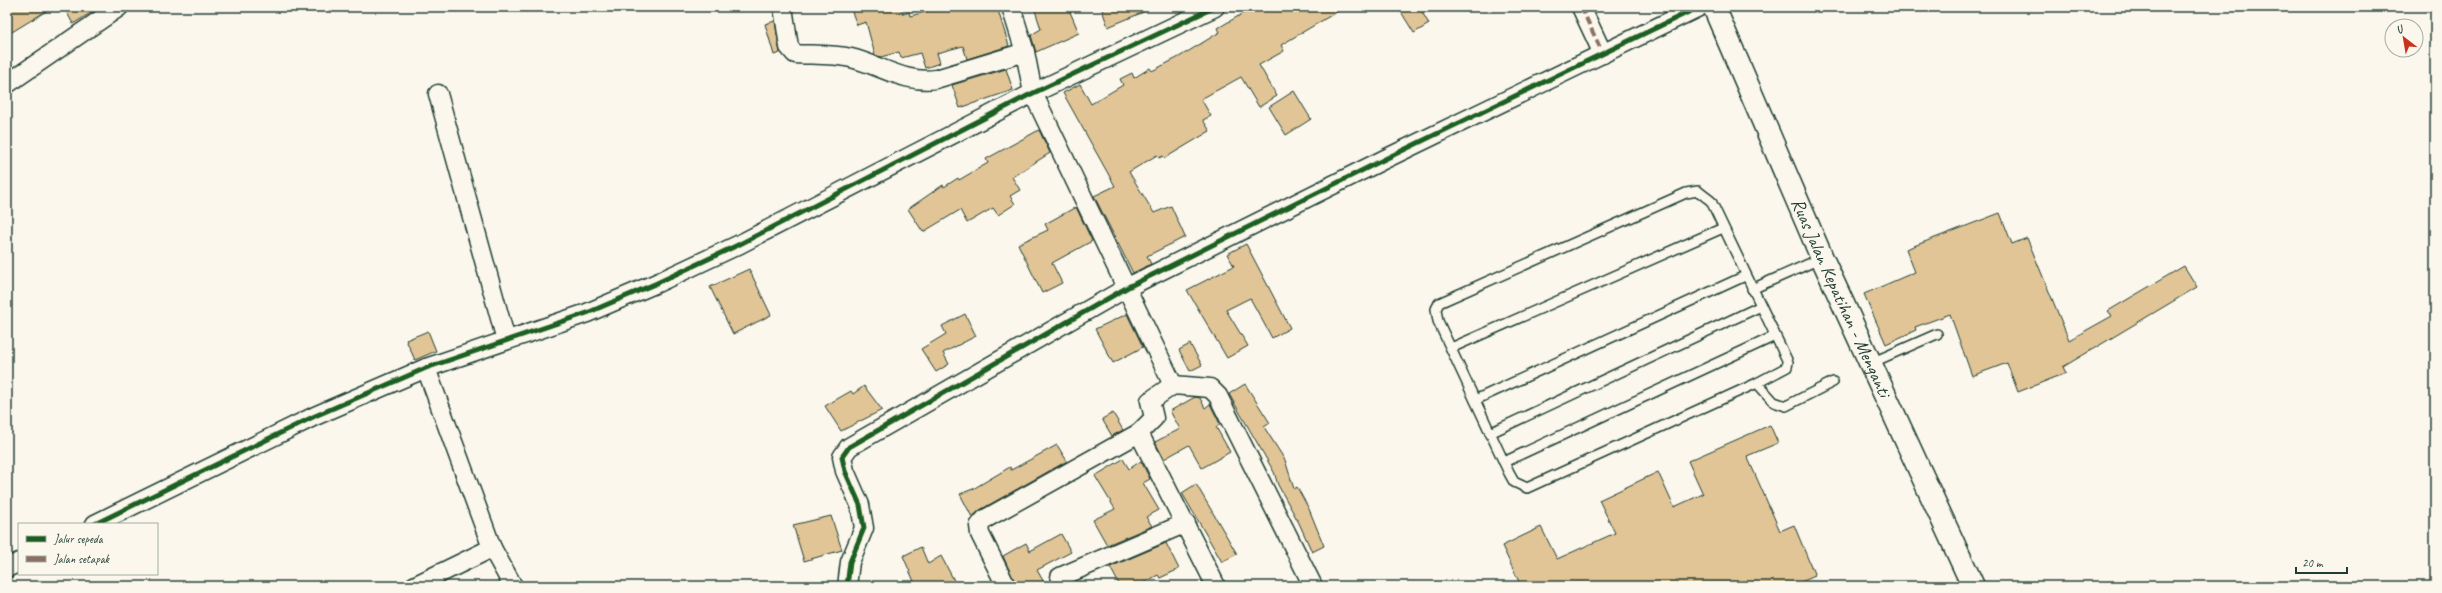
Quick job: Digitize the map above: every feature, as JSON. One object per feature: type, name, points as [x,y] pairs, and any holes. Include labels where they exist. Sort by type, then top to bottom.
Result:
[{"type":"main road","name":"Ruas Jalan Kepatihan - Menganti","points":[[1714,7],[1822,258],[1973,586]]},
{"type":"street","points":[[7,84],[119,7]]},
{"type":"street","points":[[783,7],[789,47],[795,54],[852,58],[883,67],[910,80],[924,81],[936,79],[1025,52]]},
{"type":"street","points":[[1011,7],[1025,52],[1033,94],[1128,287],[1173,385]]},
{"type":"street","points":[[97,523],[316,416],[426,368],[587,313],[657,283],[740,244],[1033,94],[1215,7]]},
{"type":"street","points":[[1581,7],[1603,54]]},
{"type":"street","points":[[847,586],[850,562],[864,528],[860,505],[845,471],[842,457],[848,447],[1128,287],[1699,7]]},
{"type":"street","points":[[438,94],[506,340]]},
{"type":"street","points":[[426,368],[492,548],[513,586]]},
{"type":"street","points":[[1006,586],[980,534],[979,526],[985,519],[1139,433],[1154,418],[1150,401],[1173,385],[1210,388],[1218,396],[1313,586]]},
{"type":"street","points":[[1139,433],[1186,523],[1216,586]]},
{"type":"street","points":[[1060,578],[1186,523]]},
{"type":"street","points":[[414,586],[492,548]]},
{"type":"street","points":[[7,568],[18,562]]},
{"type":"lane","points":[[1698,191],[1705,194],[1711,201],[1745,276],[1761,306],[1788,364],[1757,383],[1527,488],[1514,482],[1438,321],[1436,309],[1444,299],[1686,193],[1698,191]]},
{"type":"lane","points":[[1451,348],[1723,228]]},
{"type":"lane","points":[[1752,290],[1822,258]]},
{"type":"lane","points":[[1475,400],[1745,276]]},
{"type":"lane","points":[[1490,433],[1761,306]]},
{"type":"lane","points":[[1871,364],[1938,334]]},
{"type":"lane","points":[[1504,462],[1775,336]]},
{"type":"lane","points":[[1757,383],[1774,402],[1786,406],[1833,382]]},
{"type":"building","points":[[15,7],[53,7],[7,35],[7,13]]},
{"type":"building","points":[[64,7],[100,7],[73,24]]},
{"type":"building","points":[[850,7],[901,7],[903,14],[909,12],[910,16],[929,11],[937,7],[954,7],[956,11],[973,7],[997,7],[1009,46],[967,59],[963,46],[937,53],[940,63],[925,68],[920,53],[901,58],[899,52],[881,57],[875,55],[866,22],[857,25]]},
{"type":"building","points":[[1034,7],[1068,7],[1079,33],[1036,52],[1031,35],[1041,29]]},
{"type":"building","points":[[1101,7],[1153,7],[1153,8],[1108,27]]},
{"type":"building","points":[[1254,7],[1345,7],[1281,45],[1284,51],[1259,65],[1277,96],[1259,107],[1241,77],[1201,99],[1211,116],[1203,120],[1210,131],[1165,158],[1163,156],[1159,158],[1157,155],[1129,172],[1154,213],[1171,206],[1185,237],[1147,256],[1151,264],[1133,273],[1094,196],[1115,186],[1063,93],[1080,84],[1091,104],[1123,85],[1120,79],[1132,73],[1134,78],[1150,68],[1152,71],[1179,57],[1220,32],[1218,28]]},
{"type":"building","points":[[1398,7],[1419,7],[1429,24],[1414,33]]},
{"type":"building","points":[[775,21],[780,53],[774,55],[765,24]]},
{"type":"building","points":[[1006,69],[1013,90],[960,108],[952,85]]},
{"type":"building","points":[[1294,91],[1311,119],[1286,135],[1269,107]]},
{"type":"building","points":[[1039,130],[1050,153],[1012,177],[1020,190],[1010,196],[1015,204],[998,215],[993,208],[967,223],[960,210],[923,232],[908,209],[943,185],[944,187],[958,178],[959,180],[988,163],[986,159]]},
{"type":"building","points":[[1076,207],[1092,241],[1052,263],[1062,283],[1042,293],[1018,244],[1048,230],[1045,224]]},
{"type":"building","points":[[2000,213],[2012,244],[2027,238],[2069,340],[2112,316],[2108,311],[2184,266],[2197,287],[2063,367],[2066,373],[2018,392],[2007,363],[1972,376],[1950,314],[1915,327],[1916,330],[1886,344],[1864,294],[1915,272],[1906,249]]},
{"type":"building","points":[[1246,244],[1290,328],[1272,338],[1250,298],[1226,310],[1248,346],[1227,358],[1187,290],[1234,266],[1227,254]]},
{"type":"building","points":[[749,269],[771,315],[733,334],[710,287]]},
{"type":"building","points":[[965,314],[976,336],[943,353],[949,364],[936,372],[921,349],[946,334],[942,326]]},
{"type":"building","points":[[1127,314],[1143,347],[1113,363],[1095,329]]},
{"type":"building","points":[[428,331],[436,351],[415,360],[406,340]]},
{"type":"building","points":[[1190,344],[1202,365],[1190,371],[1179,350]]},
{"type":"building","points":[[1245,384],[1270,423],[1264,427],[1285,460],[1294,489],[1297,487],[1309,509],[1324,546],[1312,552],[1299,523],[1278,485],[1274,472],[1229,394]]},
{"type":"building","points":[[864,386],[882,410],[841,431],[825,406],[851,391],[853,394]]},
{"type":"building","points":[[1195,397],[1200,398],[1205,408],[1210,404],[1220,424],[1216,427],[1230,452],[1202,468],[1189,445],[1164,459],[1155,442],[1180,429],[1170,411]]},
{"type":"building","points":[[1113,413],[1123,430],[1112,436],[1102,419]]},
{"type":"building","points":[[1770,425],[1778,443],[1747,456],[1780,531],[1794,525],[1815,576],[1792,586],[1521,586],[1502,546],[1541,527],[1557,559],[1615,533],[1599,500],[1658,472],[1674,507],[1703,494],[1688,461]]},
{"type":"building","points":[[1057,445],[1067,461],[980,510],[972,517],[960,494],[973,489],[1010,467],[1011,470]]},
{"type":"building","points":[[1123,459],[1129,469],[1141,461],[1150,479],[1143,483],[1159,510],[1146,517],[1152,526],[1107,545],[1093,520],[1115,509],[1095,476]]},
{"type":"building","points":[[1196,484],[1237,554],[1222,562],[1182,493]]},
{"type":"building","points":[[831,516],[842,550],[804,561],[793,525]]},
{"type":"building","points":[[1061,534],[1071,552],[1037,570],[1046,586],[1016,586],[1003,556],[1026,543],[1030,551]]},
{"type":"building","points":[[1166,543],[1179,569],[1160,578],[1158,575],[1138,586],[1120,586],[1110,567]]},
{"type":"building","points":[[921,547],[928,564],[941,556],[957,586],[916,586],[903,556]]},
{"type":"marked path","points":[[1581,7],[1603,54]]},
{"type":"cycle path","points":[[97,523],[315,416],[426,368],[587,313],[657,283],[740,244],[1027,96],[1215,7]]},
{"type":"cycle path","points":[[847,586],[850,562],[864,528],[860,505],[845,471],[842,457],[849,447],[1128,287],[1385,159],[1699,7]]}]
